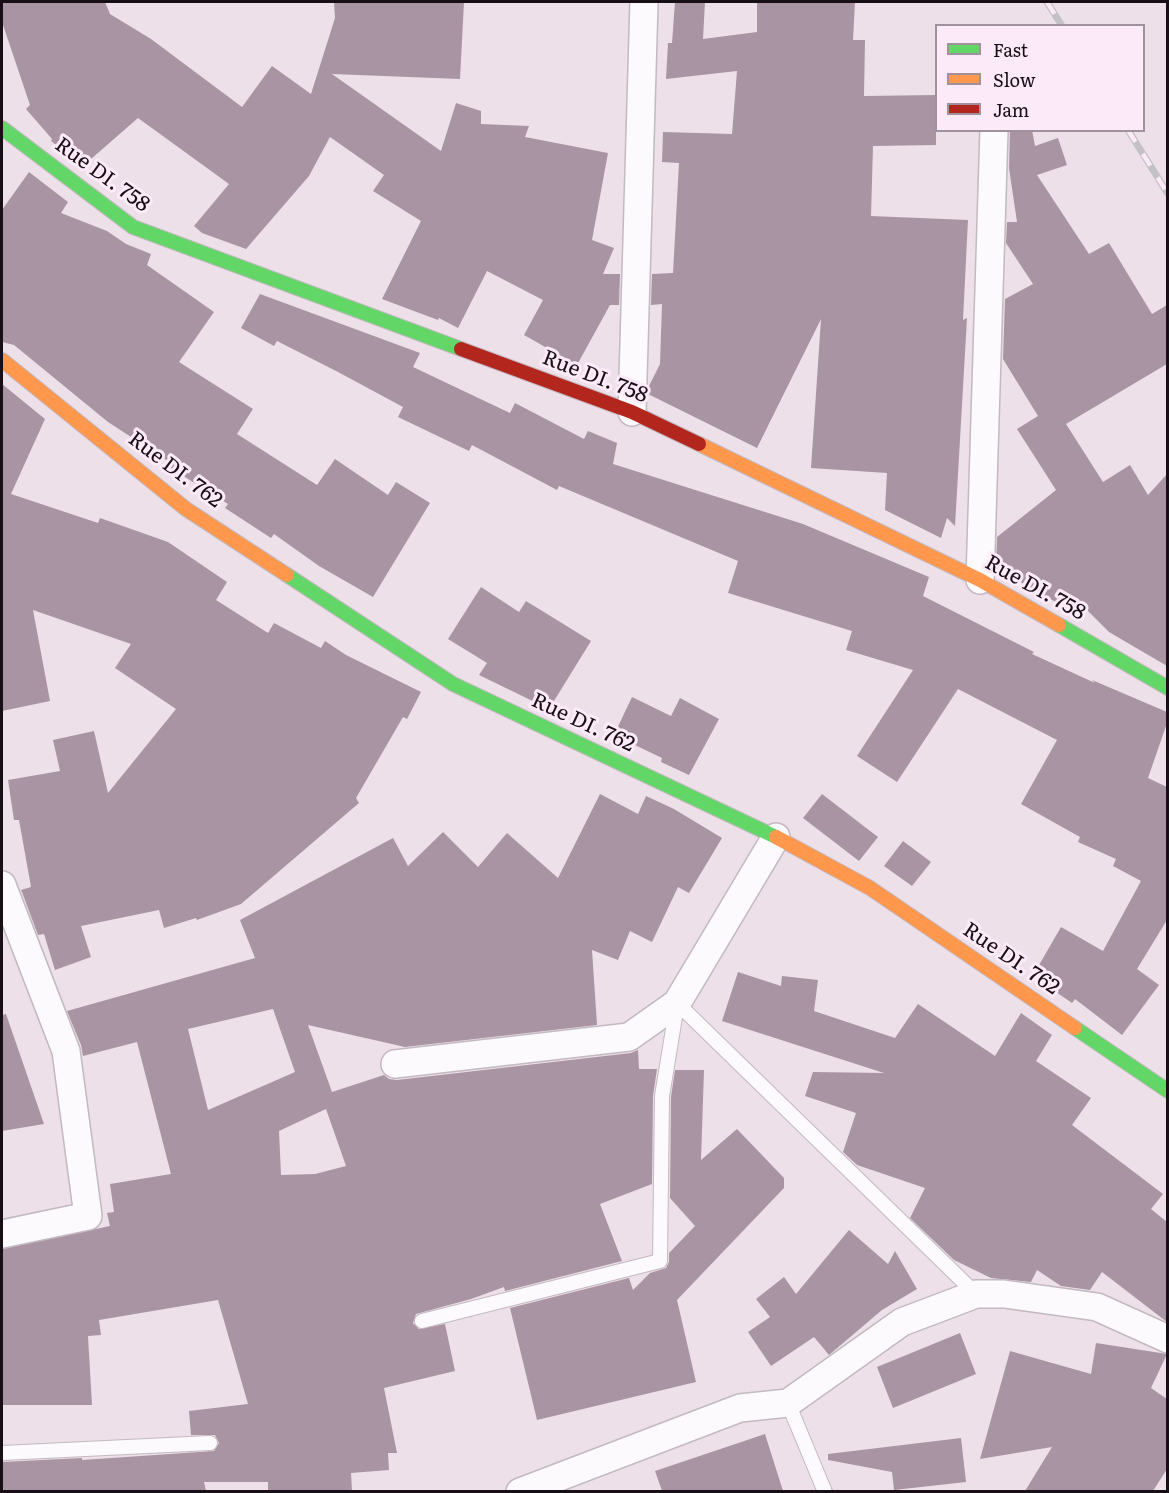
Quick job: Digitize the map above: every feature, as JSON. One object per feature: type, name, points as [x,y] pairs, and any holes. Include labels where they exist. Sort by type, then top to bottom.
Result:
[{"type":"street","points":[[632,412],[644,2]]},
{"type":"street","name":"Rue DI. 758","points":[[2,128],[133,227],[632,412],[980,580],[1167,687]]},
{"type":"street","points":[[980,580],[994,132]]},
{"type":"street","name":"Rue DI. 762","points":[[2,360],[186,509],[453,684],[776,837],[870,888],[1167,1091]]},
{"type":"street","points":[[395,1064],[629,1037],[677,1003],[776,837]]},
{"type":"street","points":[[2,885],[66,1052],[88,1216],[2,1234]]},
{"type":"street","points":[[520,1491],[740,1408],[788,1404],[902,1322],[976,1294],[1004,1294],[1097,1307],[1167,1339]]},
{"type":"lane","points":[[677,1003],[976,1294]]},
{"type":"lane","points":[[422,1321],[660,1261],[662,1096],[677,1003]]},
{"type":"lane","points":[[788,1404],[825,1491]]},
{"type":"lane","points":[[2,1453],[210,1443]]},
{"type":"building","points":[[2,2],[105,2],[110,14],[151,39],[242,107],[272,66],[311,94],[335,18],[334,2],[464,2],[460,79],[332,74],[441,151],[456,103],[481,111],[481,124],[529,126],[525,137],[608,153],[592,240],[614,248],[603,274],[620,274],[619,305],[610,305],[577,365],[524,335],[543,300],[487,271],[458,328],[439,318],[438,320],[382,299],[421,221],[373,191],[384,175],[330,137],[309,176],[246,249],[202,233],[194,226],[229,184],[138,118],[83,166],[51,141],[52,139],[26,109],[30,105],[2,22]]},
{"type":"building","points":[[675,2],[705,2],[703,39],[757,32],[757,2],[855,2],[853,40],[865,40],[864,96],[935,95],[936,145],[873,146],[871,216],[968,220],[963,320],[967,318],[955,526],[947,518],[941,538],[885,510],[887,473],[811,468],[821,319],[757,448],[648,394],[648,388],[660,364],[662,304],[651,305],[652,274],[673,273],[679,163],[662,162],[663,132],[732,134],[737,71],[666,79],[668,43],[672,43]]},
{"type":"building","points":[[1010,132],[1032,132],[1035,146],[1058,138],[1067,165],[1037,175],[1089,254],[1109,243],[1152,314],[1167,305],[1167,364],[1066,424],[1103,482],[1130,465],[1148,495],[1167,474],[1167,666],[1109,632],[1082,605],[1075,613],[996,568],[997,537],[1056,490],[1017,429],[1038,416],[1003,359],[1005,299],[1033,284],[1006,243],[1007,222],[1017,222],[1009,168]]},
{"type":"building","points":[[29,172],[68,202],[61,213],[107,231],[126,244],[151,254],[147,265],[214,312],[179,362],[253,409],[237,434],[317,485],[335,459],[388,495],[396,482],[430,503],[373,597],[319,566],[274,534],[271,538],[225,508],[228,504],[169,467],[171,463],[108,422],[14,345],[2,342],[2,210]]},
{"type":"building","points":[[260,294],[420,353],[413,367],[510,413],[515,403],[584,439],[588,431],[617,443],[613,464],[803,524],[929,577],[923,596],[1034,652],[1032,654],[1167,712],[1167,723],[1148,778],[1167,787],[1167,920],[1137,969],[1159,985],[1122,1035],[1075,999],[1072,1003],[1040,981],[1043,977],[1035,972],[1061,927],[1103,951],[1141,881],[1113,866],[1116,859],[1078,842],[1080,837],[1021,804],[1057,740],[958,689],[897,782],[857,756],[913,670],[846,650],[852,631],[728,593],[738,561],[559,486],[557,490],[472,445],[469,451],[398,417],[403,407],[277,341],[274,346],[241,328]]},
{"type":"building","points":[[2,384],[45,419],[11,494],[98,523],[100,518],[168,542],[227,582],[216,600],[268,633],[274,623],[321,648],[325,641],[346,655],[421,692],[407,719],[403,717],[356,798],[359,803],[241,904],[197,920],[196,918],[164,928],[159,910],[81,926],[91,957],[55,970],[44,934],[38,935],[21,890],[31,887],[19,820],[14,820],[8,780],[60,771],[53,740],[94,731],[108,793],[176,709],[115,668],[131,644],[33,610],[50,701],[2,711]]},
{"type":"building","points":[[481,587],[519,612],[526,601],[591,641],[549,709],[479,675],[487,663],[448,639]]},
{"type":"building","points":[[632,697],[671,716],[680,698],[719,719],[689,775],[661,762],[662,758],[614,735]]},
{"type":"building","points":[[600,794],[638,814],[646,796],[674,809],[722,838],[689,893],[678,887],[652,942],[630,931],[618,960],[592,950],[597,1025],[405,1047],[308,1025],[332,1092],[384,1075],[389,1079],[397,1080],[631,1053],[638,1050],[639,1069],[657,1069],[653,1096],[652,1184],[600,1204],[622,1261],[505,1291],[504,1287],[416,1314],[413,1323],[419,1329],[445,1324],[455,1371],[384,1388],[397,1453],[388,1453],[389,1470],[351,1473],[352,1491],[268,1491],[268,1482],[204,1482],[206,1491],[2,1491],[2,1462],[82,1458],[82,1460],[214,1451],[219,1443],[215,1435],[191,1435],[189,1411],[248,1404],[218,1300],[99,1320],[101,1335],[88,1336],[92,1405],[2,1405],[2,1249],[110,1226],[107,1213],[114,1212],[110,1184],[171,1174],[137,1042],[83,1056],[81,1045],[67,1011],[255,958],[240,920],[393,838],[408,866],[443,832],[478,867],[507,833],[558,878]],"holes":[[[273,1009],[295,1072],[208,1110],[188,1029]],[[326,1109],[346,1166],[315,1174],[281,1175],[279,1131]]]},
{"type":"building","points":[[822,794],[878,837],[859,861],[803,818]]},
{"type":"building","points":[[903,841],[931,862],[912,886],[884,866]]},
{"type":"building","points":[[738,972],[781,986],[782,976],[818,980],[814,1011],[895,1038],[918,1004],[995,1056],[1021,1013],[1052,1035],[1036,1061],[1091,1098],[1072,1125],[1163,1194],[1151,1209],[1167,1222],[1167,1322],[1102,1272],[1090,1290],[1061,1286],[1037,1270],[1031,1282],[991,1278],[954,1260],[910,1218],[925,1188],[857,1165],[843,1152],[856,1113],[805,1096],[813,1072],[884,1073],[722,1021]]},
{"type":"building","points":[[6,1014],[44,1124],[2,1131],[2,1015]]},
{"type":"building","points":[[675,1070],[704,1070],[701,1160],[737,1129],[784,1178],[784,1188],[677,1300],[696,1382],[537,1420],[510,1308],[629,1278],[633,1290],[650,1273],[666,1268],[669,1253],[695,1226],[670,1198],[671,1097]]},
{"type":"building","points":[[849,1230],[888,1264],[895,1251],[917,1289],[882,1310],[829,1355],[814,1337],[771,1366],[748,1332],[770,1317],[756,1299],[784,1277],[796,1294]]},
{"type":"building","points":[[960,1333],[976,1374],[893,1408],[877,1367]]},
{"type":"building","points":[[1096,1343],[1167,1354],[1151,1388],[1167,1399],[1167,1469],[1153,1491],[1025,1491],[1052,1447],[980,1459],[1010,1351],[1091,1374]]},
{"type":"building","points":[[765,1434],[783,1491],[662,1491],[655,1471]]},
{"type":"building","points":[[961,1438],[966,1482],[894,1490],[892,1472],[828,1460],[828,1454]]},
{"type":"railway","points":[[1047,2],[1061,24]]},
{"type":"railway","points":[[1129,132],[1168,194]]},
{"type":"traffic: fast","points":[[2,128],[133,227],[461,349]]},
{"type":"traffic: fast","points":[[287,575],[453,684],[776,837]]},
{"type":"traffic: fast","points":[[1059,625],[1168,688]]},
{"type":"traffic: fast","points":[[1075,1028],[1168,1091]]},
{"type":"traffic: slow","points":[[2,360],[186,509],[287,575]]},
{"type":"traffic: slow","points":[[699,444],[980,580],[1059,625]]},
{"type":"traffic: slow","points":[[776,837],[870,888],[1075,1028]]},
{"type":"traffic: jam","points":[[461,349],[632,412],[699,444]]}]
